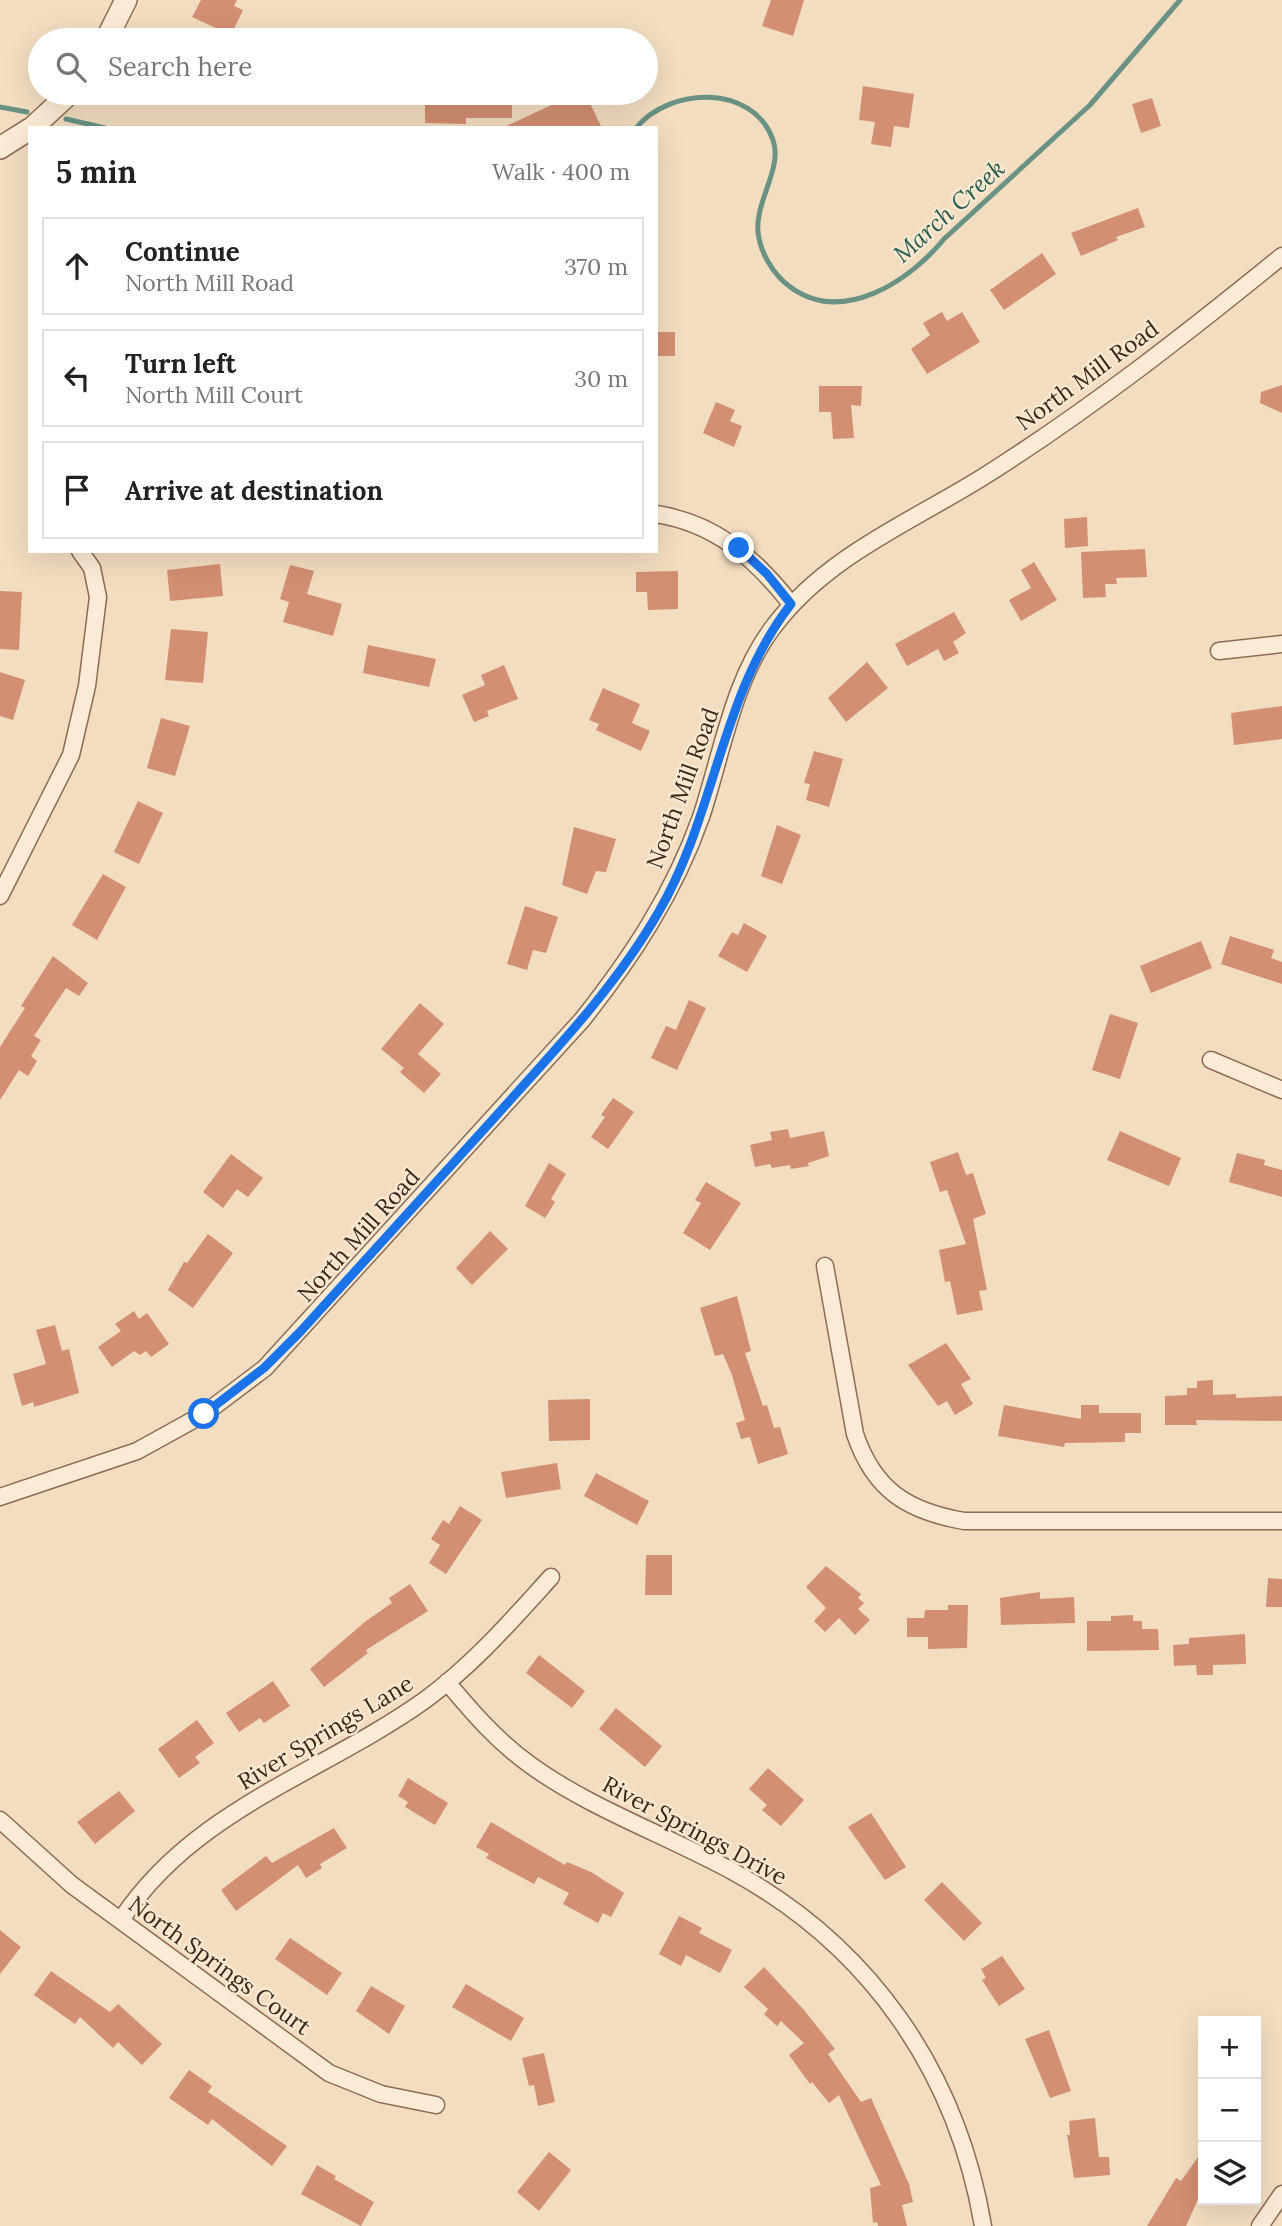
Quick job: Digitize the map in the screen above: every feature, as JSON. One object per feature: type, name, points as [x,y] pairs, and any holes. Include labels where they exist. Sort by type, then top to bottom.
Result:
[{"type":"street","points":[[112,28],[126,0]]},
{"type":"street","points":[[33,126],[56,105]]},
{"type":"street","points":[[0,148],[28,130]]},
{"type":"street","name":"North Mill Road","points":[[0,1497],[137,1451],[204,1414],[264,1368],[582,1020],[628,962],[660,911],[701,816],[730,721],[755,657],[791,604],[839,562],[983,477],[1081,411],[1282,256]]},
{"type":"street","points":[[658,515],[703,526],[739,548],[767,574],[791,604]]},
{"type":"street","points":[[0,896],[71,755],[87,686],[98,597],[92,568],[81,553]]},
{"type":"street","points":[[1219,651],[1282,644]]},
{"type":"street","points":[[1211,1060],[1282,1090]]},
{"type":"street","points":[[825,1266],[858,1442],[872,1471],[889,1491],[909,1505],[930,1515],[964,1521],[1282,1521]]},
{"type":"street","name":"River Springs Lane","points":[[121,1920],[157,1872],[198,1835],[424,1700],[501,1632],[551,1577]]},
{"type":"street","name":"River Springs Drive","points":[[447,1682],[485,1727],[529,1764],[557,1783],[732,1871],[768,1892],[829,1938],[881,1993],[932,2070],[966,2147],[983,2226]]},
{"type":"street","name":"North Springs Court","points":[[0,1820],[46,1864],[328,2073],[381,2094],[436,2105]]},
{"type":"street","points":[[1260,2226],[1282,2194]]},
{"type":"building","points":[[201,0],[237,0],[234,6],[243,10],[234,28],[216,28],[192,17]]},
{"type":"building","points":[[771,0],[804,0],[793,36],[762,26]]},
{"type":"building","points":[[863,86],[914,94],[909,128],[894,126],[891,147],[871,144],[875,122],[859,120]]},
{"type":"building","points":[[1152,98],[1161,126],[1141,133],[1132,104]]},
{"type":"building","points":[[425,105],[512,105],[512,118],[466,118],[466,124],[425,123]]},
{"type":"building","points":[[551,105],[591,105],[601,126],[506,126]]},
{"type":"building","points":[[1138,208],[1145,227],[1116,237],[1118,240],[1081,256],[1071,233]]},
{"type":"building","points":[[1042,253],[1056,274],[1004,310],[990,290]]},
{"type":"building","points":[[942,312],[947,321],[962,312],[980,342],[927,374],[911,349],[930,335],[923,323]]},
{"type":"building","points":[[658,332],[675,332],[675,356],[658,356]]},
{"type":"building","points":[[1282,385],[1282,413],[1260,403],[1261,392]]},
{"type":"building","points":[[819,386],[862,386],[861,406],[851,405],[854,438],[833,439],[831,412],[819,412]]},
{"type":"building","points":[[716,402],[735,410],[730,421],[742,426],[734,447],[703,433]]},
{"type":"building","points":[[1087,517],[1088,546],[1065,548],[1064,519]]},
{"type":"building","points":[[1145,549],[1147,577],[1116,578],[1117,584],[1105,584],[1106,597],[1083,598],[1081,552]]},
{"type":"building","points":[[1034,562],[1057,600],[1021,621],[1009,600],[1031,588],[1021,570]]},
{"type":"building","points":[[220,564],[223,596],[170,601],[167,570]]},
{"type":"building","points":[[290,565],[314,571],[307,594],[342,604],[333,636],[283,622],[289,602],[280,599]]},
{"type":"building","points":[[678,571],[678,609],[648,610],[647,592],[636,592],[636,572]]},
{"type":"building","points":[[0,591],[22,592],[19,650],[0,649]]},
{"type":"building","points":[[954,612],[966,633],[953,642],[959,653],[944,661],[938,649],[907,666],[895,644]]},
{"type":"building","points":[[171,629],[208,632],[203,683],[165,680]]},
{"type":"building","points":[[368,645],[436,659],[429,687],[363,673]]},
{"type":"building","points":[[867,662],[888,688],[846,722],[828,698]]},
{"type":"building","points":[[504,665],[518,699],[487,711],[489,716],[474,722],[462,695],[485,685],[481,675]]},
{"type":"building","points":[[0,672],[25,680],[13,720],[0,716]]},
{"type":"building","points":[[603,688],[640,704],[632,723],[650,731],[641,751],[596,730],[599,724],[589,720]]},
{"type":"building","points":[[1282,706],[1282,739],[1234,745],[1231,713]]},
{"type":"building","points":[[161,718],[190,726],[175,776],[147,768]]},
{"type":"building","points":[[814,751],[843,759],[829,807],[806,800],[810,784],[804,783]]},
{"type":"building","points":[[138,801],[163,813],[139,864],[114,852]]},
{"type":"building","points":[[777,825],[801,835],[782,884],[761,876]]},
{"type":"building","points":[[574,827],[616,839],[606,872],[596,871],[587,894],[562,885]]},
{"type":"building","points":[[103,874],[126,887],[97,940],[72,925]]},
{"type":"building","points":[[525,906],[558,917],[546,953],[533,950],[527,970],[507,964]]},
{"type":"building","points":[[744,923],[767,936],[747,972],[718,956],[732,932],[738,935]]},
{"type":"building","points":[[1230,936],[1274,950],[1271,958],[1282,962],[1282,984],[1221,964]]},
{"type":"building","points":[[1201,941],[1212,968],[1151,993],[1140,966]]},
{"type":"building","points":[[53,956],[88,983],[79,996],[66,988],[34,1036],[41,1040],[31,1056],[37,1061],[28,1076],[19,1070],[0,1100],[0,1047],[25,1008],[21,1006]]},
{"type":"building","points":[[689,1000],[706,1008],[677,1070],[651,1058],[666,1026],[676,1030]]},
{"type":"building","points":[[420,1003],[444,1024],[418,1054],[441,1074],[424,1093],[400,1072],[404,1068],[381,1049]]},
{"type":"building","points":[[1110,1014],[1138,1023],[1120,1079],[1092,1070]]},
{"type":"building","points":[[613,1098],[634,1112],[608,1149],[591,1137],[605,1117],[601,1115]]},
{"type":"building","points":[[788,1129],[790,1138],[824,1131],[829,1156],[808,1163],[809,1166],[791,1169],[790,1165],[772,1168],[770,1164],[755,1167],[750,1145],[772,1140],[770,1132]]},
{"type":"building","points":[[1120,1131],[1181,1158],[1169,1186],[1107,1160]]},
{"type":"building","points":[[958,1152],[966,1175],[973,1173],[986,1214],[973,1219],[987,1290],[979,1291],[983,1310],[957,1315],[950,1281],[945,1282],[939,1250],[966,1244],[947,1190],[940,1192],[930,1162]]},
{"type":"building","points":[[1237,1153],[1265,1160],[1264,1165],[1282,1170],[1282,1197],[1229,1182]]},
{"type":"building","points":[[231,1154],[263,1178],[248,1197],[237,1189],[223,1208],[203,1192]]},
{"type":"building","points":[[549,1163],[566,1174],[551,1199],[555,1202],[545,1218],[525,1206]]},
{"type":"building","points":[[706,1182],[741,1203],[710,1250],[683,1233],[701,1203],[695,1200]]},
{"type":"building","points":[[490,1231],[508,1249],[472,1285],[456,1268]]},
{"type":"building","points":[[208,1234],[233,1253],[193,1308],[168,1290],[184,1262],[187,1263]]},
{"type":"building","points":[[737,1296],[751,1351],[745,1353],[763,1406],[767,1405],[774,1428],[780,1427],[788,1454],[758,1464],[750,1437],[741,1439],[736,1423],[745,1420],[732,1375],[723,1354],[715,1356],[700,1308]]},
{"type":"building","points":[[134,1311],[139,1319],[147,1313],[169,1344],[151,1357],[146,1351],[140,1355],[134,1351],[112,1367],[98,1347],[121,1331],[115,1324]]},
{"type":"building","points":[[55,1325],[62,1351],[69,1349],[79,1393],[34,1407],[33,1402],[22,1406],[13,1374],[46,1364],[36,1330]]},
{"type":"building","points":[[946,1343],[971,1379],[961,1384],[973,1404],[955,1415],[947,1401],[938,1406],[908,1365]]},
{"type":"building","points":[[1213,1380],[1213,1395],[1236,1394],[1236,1398],[1282,1396],[1282,1421],[1196,1420],[1197,1425],[1165,1425],[1165,1396],[1187,1395],[1187,1388],[1197,1388],[1197,1381]]},
{"type":"building","points":[[590,1399],[590,1440],[549,1441],[548,1400]]},
{"type":"building","points":[[1004,1405],[1081,1419],[1081,1405],[1099,1405],[1099,1413],[1141,1413],[1141,1433],[1125,1433],[1125,1442],[1065,1443],[1064,1447],[998,1436]]},
{"type":"building","points":[[557,1463],[561,1489],[506,1498],[501,1472]]},
{"type":"building","points":[[596,1473],[649,1501],[637,1525],[584,1496]]},
{"type":"building","points":[[460,1506],[482,1520],[446,1574],[429,1563],[440,1545],[431,1539],[443,1520],[449,1524]]},
{"type":"building","points":[[646,1555],[672,1555],[672,1595],[645,1595]]},
{"type":"building","points":[[826,1566],[861,1594],[858,1598],[864,1603],[858,1609],[870,1620],[855,1635],[839,1618],[825,1632],[814,1621],[826,1608],[806,1587]]},
{"type":"building","points":[[1268,1578],[1282,1579],[1282,1607],[1266,1607]]},
{"type":"building","points":[[410,1584],[428,1611],[366,1650],[368,1653],[324,1687],[310,1669],[366,1621],[392,1603],[389,1598]]},
{"type":"building","points":[[1040,1592],[1040,1599],[1074,1597],[1075,1623],[1001,1625],[1000,1598]]},
{"type":"building","points":[[948,1605],[968,1605],[967,1648],[928,1649],[928,1637],[907,1637],[907,1618],[924,1618],[925,1610],[948,1610]]},
{"type":"building","points":[[1133,1615],[1133,1621],[1142,1621],[1142,1629],[1158,1629],[1159,1650],[1087,1651],[1087,1621],[1111,1621],[1111,1616]]},
{"type":"building","points":[[1245,1634],[1246,1664],[1213,1665],[1213,1675],[1197,1675],[1196,1665],[1174,1666],[1173,1645],[1189,1644],[1189,1638]]},
{"type":"building","points":[[539,1655],[585,1691],[572,1708],[526,1673]]},
{"type":"building","points":[[273,1681],[290,1706],[264,1723],[260,1718],[239,1732],[226,1713]]},
{"type":"building","points":[[616,1708],[662,1746],[645,1767],[599,1729]]},
{"type":"building","points":[[197,1720],[214,1743],[195,1757],[200,1763],[179,1778],[158,1749]]},
{"type":"building","points":[[768,1768],[804,1800],[781,1826],[762,1810],[767,1805],[749,1789]]},
{"type":"building","points":[[408,1778],[448,1803],[435,1825],[405,1807],[408,1802],[398,1796]]},
{"type":"building","points":[[119,1791],[135,1811],[95,1844],[77,1822]]},
{"type":"building","points":[[871,1813],[906,1867],[885,1880],[848,1827]]},
{"type":"building","points":[[491,1822],[565,1865],[567,1862],[591,1872],[624,1893],[611,1917],[603,1913],[598,1923],[563,1904],[569,1893],[538,1877],[534,1884],[486,1858],[489,1854],[476,1847]]},
{"type":"building","points":[[334,1828],[347,1848],[320,1864],[322,1868],[306,1878],[298,1865],[236,1911],[221,1890],[266,1856],[272,1863]]},
{"type":"building","points":[[942,1882],[982,1923],[964,1941],[924,1900]]},
{"type":"building","points":[[679,1916],[702,1928],[699,1933],[732,1950],[720,1973],[686,1955],[681,1966],[659,1954]]},
{"type":"building","points":[[0,1930],[21,1947],[0,1974]]},
{"type":"building","points":[[290,1938],[342,1973],[327,1995],[275,1959]]},
{"type":"building","points":[[1002,1956],[1025,1989],[999,2006],[982,1980],[986,1978],[981,1969]]},
{"type":"building","points":[[764,1967],[835,2049],[828,2054],[861,2102],[871,2098],[909,2184],[913,2202],[902,2205],[907,2226],[878,2226],[877,2222],[873,2223],[870,2188],[881,2185],[839,2095],[829,2103],[812,2082],[810,2084],[789,2055],[804,2043],[781,2021],[777,2026],[764,2014],[768,2009],[744,1987]]},
{"type":"building","points":[[51,1971],[110,2012],[118,2004],[162,2044],[142,2065],[118,2042],[113,2048],[80,2017],[75,2024],[34,1995]]},
{"type":"building","points":[[466,1984],[524,2018],[511,2041],[452,2007]]},
{"type":"building","points":[[371,1986],[405,2006],[389,2034],[356,2011]]},
{"type":"building","points":[[1049,2030],[1071,2091],[1050,2098],[1025,2039]]},
{"type":"building","points":[[544,2053],[555,2102],[538,2106],[534,2085],[529,2086],[522,2058]]},
{"type":"building","points":[[189,2070],[212,2086],[208,2092],[287,2146],[272,2166],[212,2119],[208,2125],[169,2098]]},
{"type":"building","points":[[1095,2118],[1099,2157],[1109,2157],[1110,2175],[1074,2178],[1067,2135],[1070,2135],[1069,2121]]},
{"type":"building","points":[[549,2152],[571,2170],[539,2211],[517,2192]]},
{"type":"building","points":[[1198,2157],[1198,2199],[1186,2226],[1147,2226],[1176,2178],[1181,2181]]},
{"type":"building","points":[[317,2165],[336,2176],[334,2179],[374,2202],[361,2226],[301,2194]]},
{"type":"waterway","name":"March Creek","points":[[638,126],[651,114],[689,99],[709,97],[730,100],[748,108],[763,121],[773,140],[775,151],[772,173],[758,220],[759,240],[768,262],[783,281],[809,297],[830,302],[852,300],[873,294],[893,283],[929,255],[1090,105],[1180,0]]},
{"type":"waterway","name":"March Creek","points":[[0,107],[27,112]]},
{"type":"waterway","name":"March Creek","points":[[66,119],[96,126]]},
{"type":"route","points":[[204,1414],[264,1368],[300,1332],[582,1020],[628,962],[660,911],[701,816],[730,721],[755,657],[791,604],[767,574],[739,548]]}]
